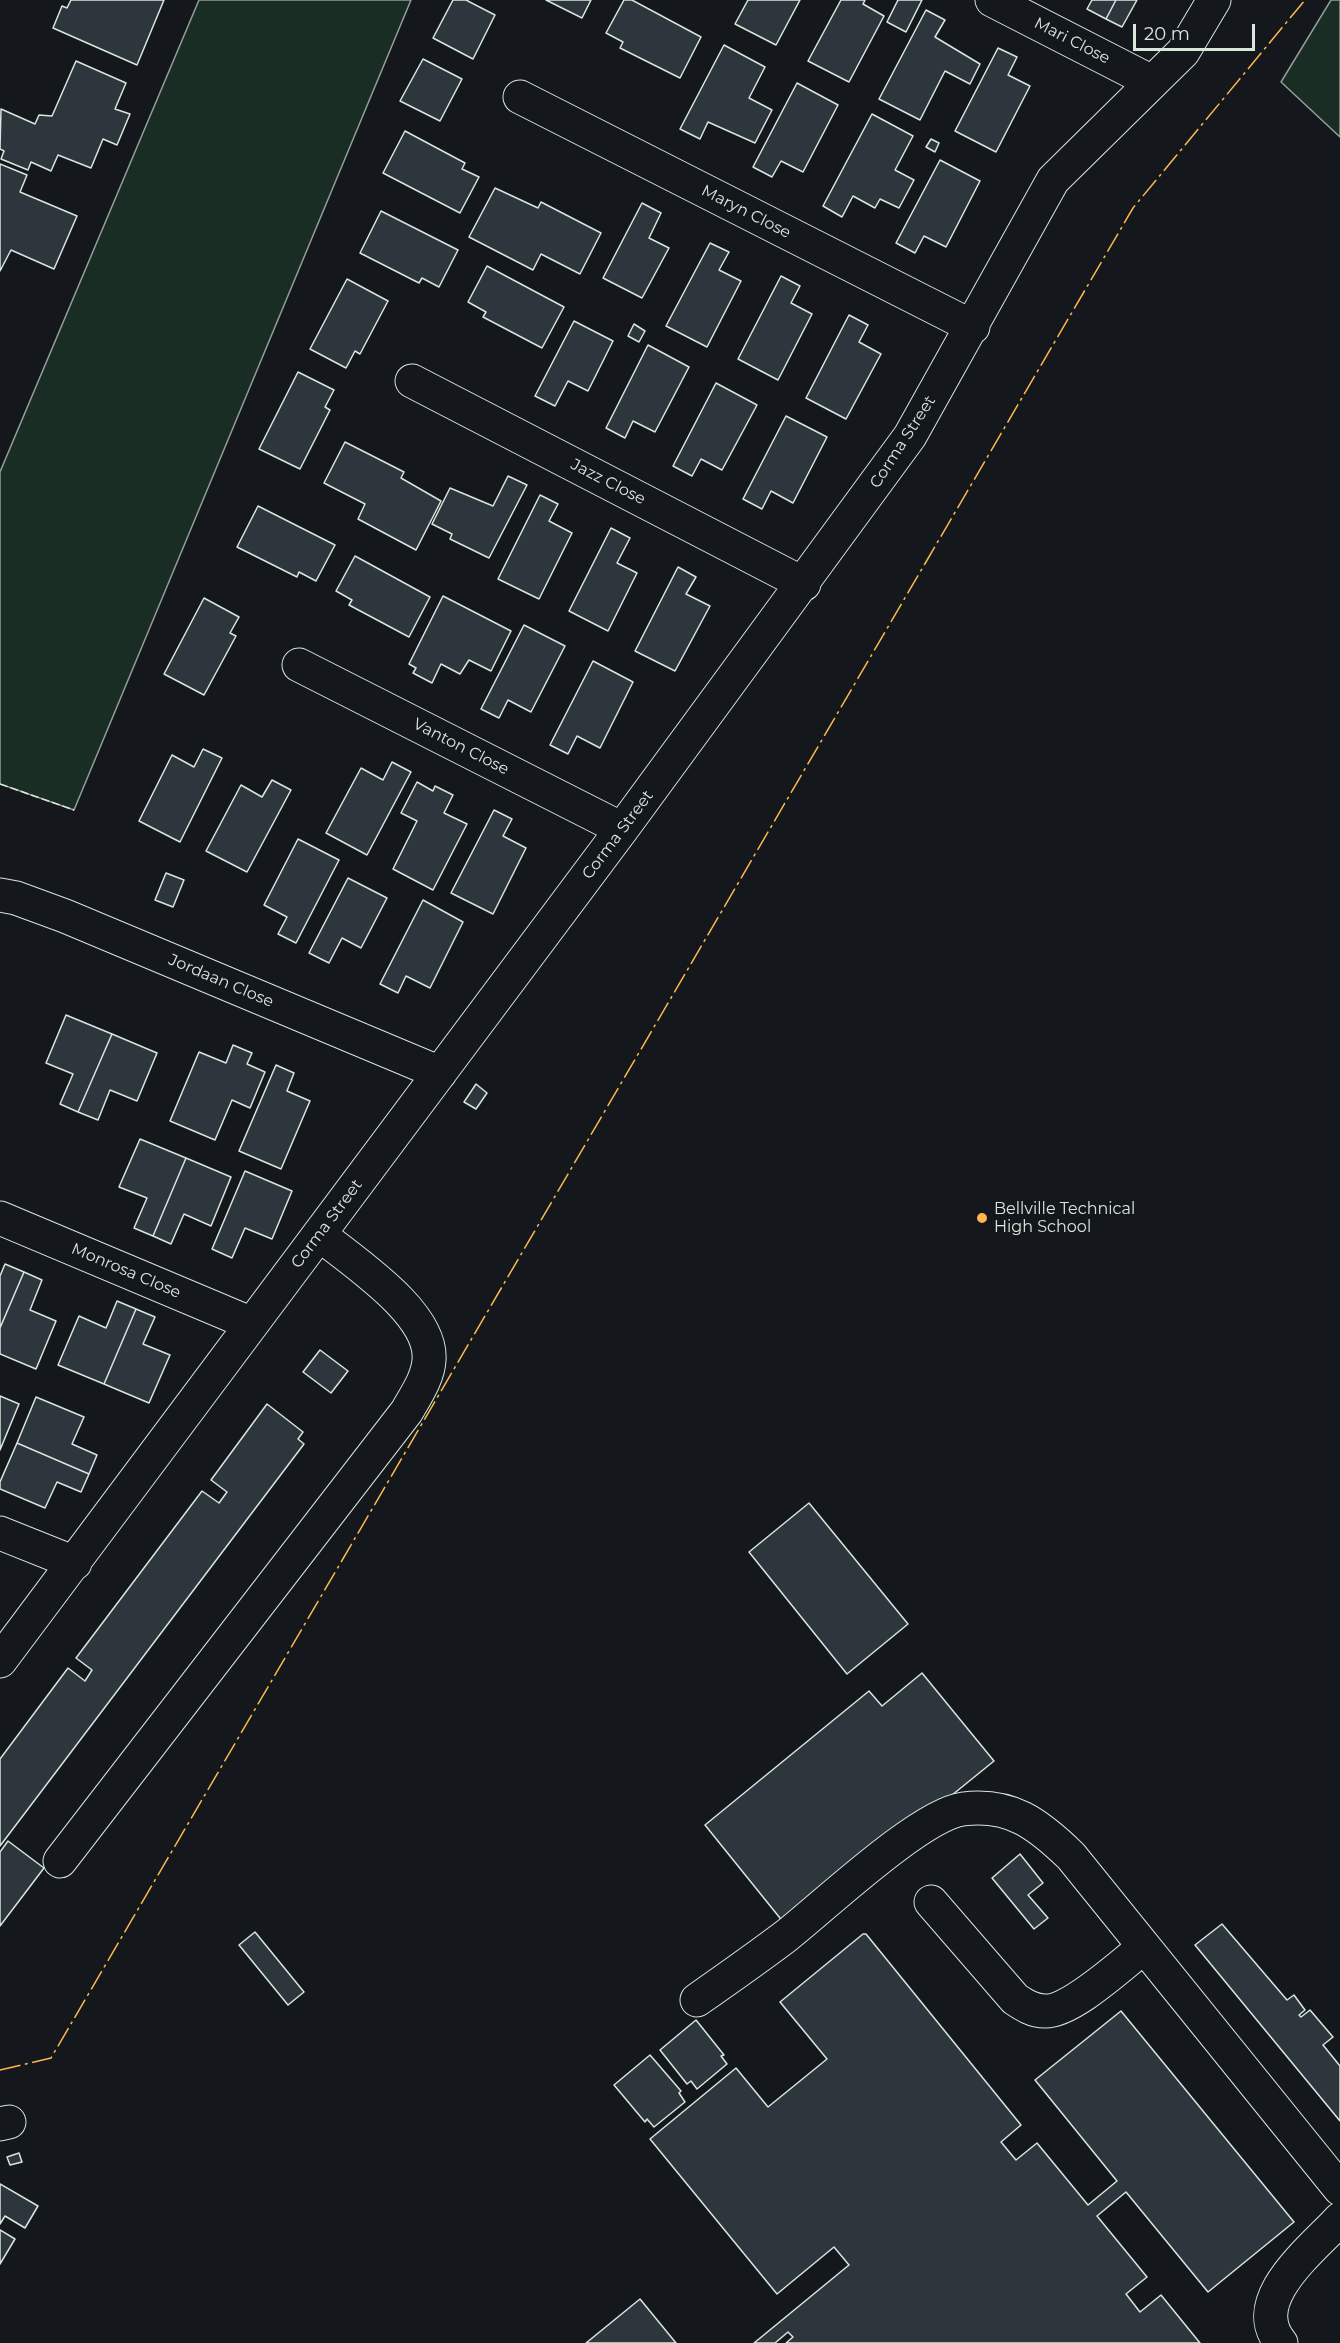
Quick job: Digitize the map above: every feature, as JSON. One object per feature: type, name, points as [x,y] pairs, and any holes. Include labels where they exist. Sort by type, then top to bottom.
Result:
[{"type":"street","name":"Mari Close","points":[[992,0],[1152,82]]},
{"type":"street","name":"Corma Street","points":[[0,1661],[622,830],[910,436],[973,327],[1053,180],[1183,52],[1214,0]]},
{"type":"street","name":"Maryn Close","points":[[520,97],[973,327]]},
{"type":"street","name":"Jazz Close","points":[[412,381],[804,584]]},
{"type":"street","name":"Vanton Close","points":[[299,665],[622,830]]},
{"type":"street","name":"Jordaan Close","points":[[0,895],[16,898],[65,916],[440,1072]]},
{"type":"street","name":"Monrosa Close","points":[[0,1218],[252,1324]]},
{"type":"street","points":[[60,1861],[407,1411],[422,1385],[429,1362],[429,1346],[422,1326],[408,1309],[319,1234]]},
{"type":"street","points":[[0,1533],[75,1563]]},
{"type":"street","points":[[698,2000],[784,1937],[926,1823],[961,1809],[1001,1809],[1041,1827],[1071,1856],[1143,1948],[1340,2189]]},
{"type":"street","points":[[931,1902],[1015,1999],[1027,2007],[1047,2011],[1070,2002],[1143,1948]]},
{"type":"street","points":[[1281,2343],[1275,2336],[1269,2313],[1273,2297],[1285,2279],[1340,2219]]},
{"type":"green space","points":[[199,0],[411,0],[74,810],[0,784],[0,472]]},
{"type":"green space","points":[[1331,0],[1340,0],[1340,137],[1281,82]]},
{"type":"building","points":[[71,0],[164,0],[137,65],[53,28],[62,6],[67,8]]},
{"type":"building","points":[[453,0],[466,0],[495,15],[473,59],[433,38]]},
{"type":"building","points":[[546,0],[591,0],[582,18]]},
{"type":"building","points":[[624,0],[632,0],[701,37],[680,78],[620,48],[623,42],[606,33]]},
{"type":"building","points":[[748,0],[800,0],[776,45],[735,24]]},
{"type":"building","points":[[841,0],[865,0],[863,4],[884,16],[849,82],[808,61]]},
{"type":"building","points":[[898,0],[922,0],[906,32],[887,22]]},
{"type":"building","points":[[1092,0],[1116,0],[1106,19],[1087,9]]},
{"type":"building","points":[[1116,0],[1137,0],[1122,27],[1106,19]]},
{"type":"building","points":[[926,10],[945,20],[935,37],[980,64],[970,84],[945,71],[920,120],[879,99]]},
{"type":"building","points":[[724,45],[765,67],[749,98],[772,110],[755,143],[708,122],[700,139],[680,129]]},
{"type":"building","points":[[998,48],[1017,57],[1008,75],[1030,86],[996,152],[955,131]]},
{"type":"building","points":[[423,59],[462,79],[440,121],[400,101]]},
{"type":"building","points":[[76,61],[126,83],[115,109],[130,114],[117,145],[103,139],[91,168],[58,155],[51,171],[31,162],[28,170],[1,159],[4,151],[0,149],[1,109],[35,124],[39,115],[52,116]]},
{"type":"building","points":[[797,83],[838,105],[803,172],[781,161],[772,177],[753,167]]},
{"type":"building","points":[[872,114],[913,136],[895,170],[914,180],[899,208],[880,199],[875,208],[853,196],[842,217],[823,206]]},
{"type":"building","points":[[405,131],[465,163],[462,169],[479,177],[460,213],[383,173]]},
{"type":"building","points":[[931,139],[939,143],[935,152],[926,147]]},
{"type":"building","points":[[940,160],[980,181],[946,247],[924,236],[915,253],[896,243]]},
{"type":"building","points":[[0,164],[27,175],[20,192],[77,216],[54,269],[11,250],[0,271]]},
{"type":"building","points":[[495,188],[538,208],[541,202],[601,233],[580,274],[541,254],[533,270],[469,237]]},
{"type":"building","points":[[642,203],[661,213],[649,238],[669,248],[642,298],[603,278]]},
{"type":"building","points":[[381,211],[458,250],[439,287],[422,278],[419,283],[360,253]]},
{"type":"building","points":[[710,243],[729,252],[719,270],[741,281],[707,347],[666,326]]},
{"type":"building","points":[[487,266],[564,307],[542,348],[483,317],[486,312],[468,302]]},
{"type":"building","points":[[781,276],[800,286],[791,303],[812,314],[778,380],[738,359]]},
{"type":"building","points":[[347,279],[388,301],[360,354],[355,351],[346,368],[310,349]]},
{"type":"building","points":[[849,315],[868,325],[859,342],[881,354],[846,419],[806,398]]},
{"type":"building","points":[[574,321],[613,341],[588,391],[568,381],[555,406],[535,396]]},
{"type":"building","points":[[634,324],[645,331],[639,342],[628,336]]},
{"type":"building","points":[[648,345],[689,367],[655,432],[633,421],[625,438],[606,428]]},
{"type":"building","points":[[298,372],[334,390],[325,407],[330,410],[300,469],[259,449]]},
{"type":"building","points":[[716,383],[757,405],[722,470],[701,459],[692,476],[673,466]]},
{"type":"building","points":[[786,416],[827,437],[793,503],[771,491],[762,509],[743,499]]},
{"type":"building","points":[[345,442],[404,472],[401,478],[441,501],[416,550],[358,519],[365,504],[324,483]]},
{"type":"building","points":[[508,476],[527,485],[489,558],[450,539],[452,534],[432,524],[450,488],[493,506]]},
{"type":"building","points":[[540,495],[558,504],[549,521],[572,533],[539,599],[498,579]]},
{"type":"building","points":[[258,506],[335,545],[316,581],[299,572],[297,577],[237,547]]},
{"type":"building","points":[[611,528],[630,538],[617,563],[637,573],[608,631],[569,611]]},
{"type":"building","points":[[355,556],[430,597],[409,637],[349,605],[352,600],[336,591]]},
{"type":"building","points":[[678,567],[696,577],[686,594],[710,606],[675,671],[635,651]]},
{"type":"building","points":[[443,596],[511,631],[491,671],[469,660],[460,674],[441,664],[432,683],[413,673],[416,668],[409,664]]},
{"type":"building","points":[[204,598],[239,617],[230,633],[236,636],[204,695],[164,674]]},
{"type":"building","points":[[524,625],[565,646],[531,712],[508,700],[499,718],[481,709]]},
{"type":"building","points":[[593,661],[633,682],[600,748],[577,736],[568,754],[550,745]]},
{"type":"building","points":[[203,749],[222,758],[180,842],[139,821],[172,755],[194,767]]},
{"type":"building","points":[[392,762],[411,772],[367,855],[326,833],[361,768],[383,780]]},
{"type":"building","points":[[272,780],[291,790],[247,872],[206,851],[241,785],[262,797]]},
{"type":"building","points":[[417,782],[433,791],[435,786],[453,795],[444,813],[467,824],[433,890],[393,869],[417,821],[401,813]]},
{"type":"building","points":[[494,810],[512,819],[503,836],[526,848],[493,914],[451,893]]},
{"type":"building","points":[[298,839],[339,860],[296,943],[278,934],[287,917],[264,905]]},
{"type":"building","points":[[166,873],[184,880],[173,907],[155,900]]},
{"type":"building","points":[[348,878],[387,898],[361,948],[342,938],[329,963],[309,953]]},
{"type":"building","points":[[423,900],[463,922],[430,988],[406,976],[398,993],[380,984]]},
{"type":"building","points":[[66,1015],[112,1034],[78,1112],[60,1104],[73,1074],[46,1063]]},
{"type":"building","points":[[112,1034],[157,1053],[137,1101],[110,1090],[98,1120],[78,1112]]},
{"type":"building","points":[[233,1045],[252,1053],[247,1064],[265,1072],[250,1108],[232,1100],[215,1140],[170,1121],[199,1052],[226,1063]]},
{"type":"building","points":[[276,1065],[294,1073],[287,1091],[310,1101],[281,1169],[239,1151]]},
{"type":"building","points":[[476,1084],[487,1093],[476,1109],[464,1102]]},
{"type":"building","points":[[140,1139],[186,1158],[153,1236],[134,1228],[147,1198],[119,1187]]},
{"type":"building","points":[[186,1158],[231,1177],[211,1226],[184,1214],[171,1244],[153,1236]]},
{"type":"building","points":[[245,1171],[292,1191],[272,1239],[245,1228],[232,1258],[212,1249]]},
{"type":"building","points":[[5,1264],[24,1272],[0,1328],[0,1276]]},
{"type":"building","points":[[24,1272],[42,1280],[30,1310],[56,1321],[36,1369],[0,1354],[0,1328]]},
{"type":"building","points":[[117,1301],[136,1309],[104,1384],[58,1365],[79,1316],[106,1328]]},
{"type":"building","points":[[136,1309],[155,1317],[143,1344],[170,1355],[149,1403],[104,1384]]},
{"type":"building","points":[[320,1350],[348,1371],[331,1393],[303,1372]]},
{"type":"building","points":[[0,1396],[19,1404],[0,1450]]},
{"type":"building","points":[[36,1397],[84,1417],[72,1444],[97,1455],[89,1474],[17,1443]]},
{"type":"building","points":[[267,1404],[303,1432],[298,1439],[304,1444],[0,1846],[0,1759],[68,1668],[85,1681],[92,1670],[76,1658],[202,1491],[219,1503],[227,1492],[211,1480]]},
{"type":"building","points":[[17,1443],[89,1474],[81,1492],[57,1482],[45,1508],[0,1489],[0,1482]]},
{"type":"building","points":[[809,1503],[908,1624],[847,1674],[749,1552]]},
{"type":"building","points":[[922,1673],[994,1761],[788,1928],[705,1825],[869,1691],[882,1706]]},
{"type":"building","points":[[8,1841],[44,1868],[0,1926],[0,1852]]},
{"type":"building","points":[[1020,1854],[1043,1883],[1028,1895],[1048,1918],[1034,1929],[992,1878]]},
{"type":"building","points":[[1222,1924],[1287,2000],[1294,1995],[1305,2010],[1299,2015],[1301,2017],[1310,2010],[1333,2037],[1323,2045],[1340,2066],[1340,2121],[1195,1945]]},
{"type":"building","points":[[255,1932],[304,1992],[288,2005],[239,1945]]},
{"type":"building","points":[[863,1934],[866,1934],[1021,2125],[1001,2142],[1016,2160],[1037,2143],[1088,2205],[1117,2181],[1035,2080],[1121,2011],[1294,2222],[1208,2292],[1126,2192],[1097,2216],[1147,2277],[1126,2294],[1140,2312],[1161,2295],[1200,2343],[786,2343],[793,2337],[788,2332],[775,2343],[754,2343],[849,2265],[834,2247],[777,2294],[650,2139],[736,2068],[768,2107],[827,2059],[780,2002]]},
{"type":"building","points":[[696,2020],[724,2055],[721,2056],[727,2064],[697,2089],[691,2081],[687,2084],[660,2050]]},
{"type":"building","points":[[650,2055],[681,2091],[679,2093],[685,2102],[654,2127],[647,2119],[645,2122],[614,2085]]},
{"type":"building","points":[[19,2153],[22,2162],[10,2165],[7,2157]]},
{"type":"building","points":[[0,2184],[38,2206],[25,2228],[5,2216],[0,2224]]},
{"type":"building","points":[[0,2230],[15,2239],[0,2264]]},
{"type":"building","points":[[640,2299],[676,2343],[586,2343]]},
{"type":"fence","points":[[0,784],[74,810]]},
{"type":"power","points":[[0,2070],[51,2058],[1133,208],[1305,0]]},
{"type":"place","name":"Bellville Technical High School","points":[[982,1218]]}]
